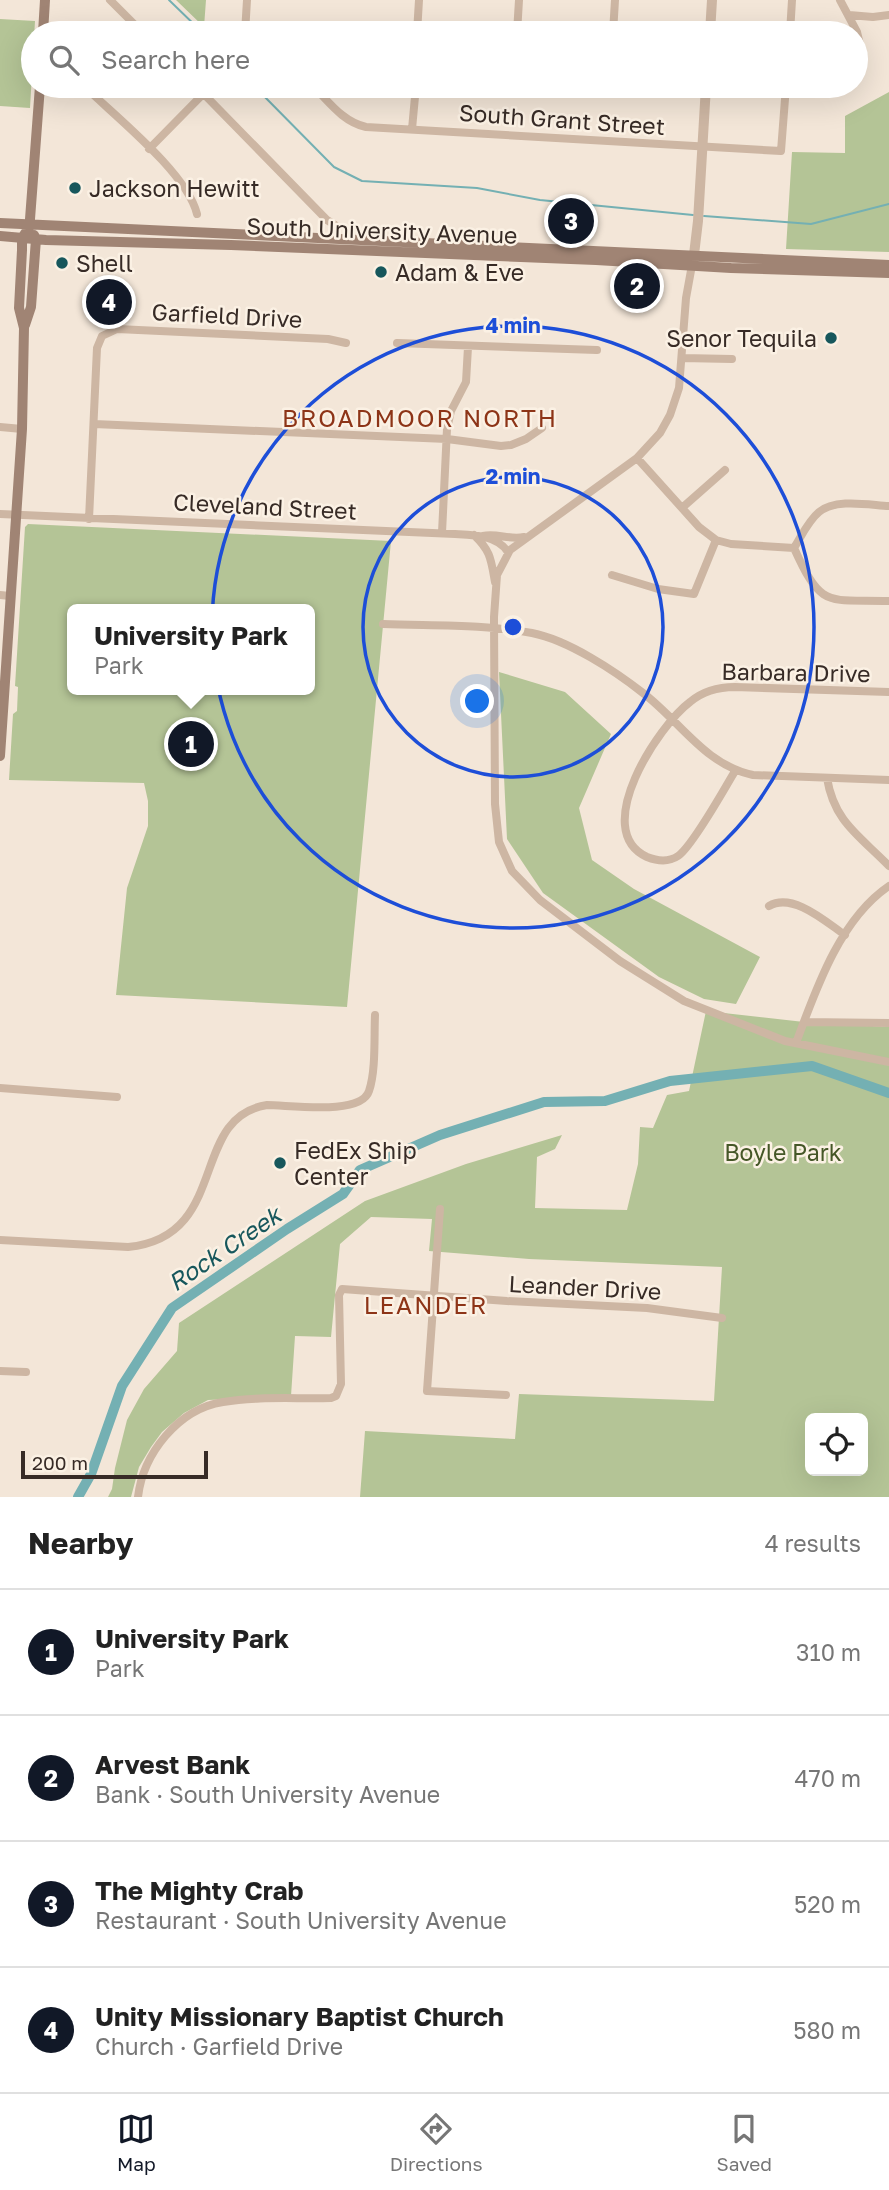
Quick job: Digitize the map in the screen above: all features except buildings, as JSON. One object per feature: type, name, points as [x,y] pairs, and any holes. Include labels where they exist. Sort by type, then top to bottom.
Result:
[{"type":"main road","points":[[44,21],[45,0]]},
{"type":"main road","points":[[24,328],[31,307],[36,239],[30,226],[39,98]]},
{"type":"main road","name":"South University Avenue","points":[[0,223],[889,273]]},
{"type":"main road","points":[[0,756],[5,595],[16,515],[22,429],[24,328],[19,308],[22,238],[30,226]]},
{"type":"main road","name":"South University Avenue","points":[[0,236],[889,265]]},
{"type":"street","points":[[110,0],[131,21]]},
{"type":"street","points":[[246,21],[247,0]]},
{"type":"street","points":[[418,21],[419,0]]},
{"type":"street","points":[[518,21],[519,0]]},
{"type":"street","points":[[614,21],[615,0]]},
{"type":"street","points":[[711,21],[712,0]]},
{"type":"street","points":[[791,21],[792,0]]},
{"type":"street","points":[[840,0],[852,21]]},
{"type":"street","points":[[849,15],[889,15]]},
{"type":"street","points":[[96,98],[185,186],[197,214]]},
{"type":"street","points":[[149,149],[198,98]]},
{"type":"street","points":[[208,98],[328,224]]},
{"type":"street","name":"South Grant Street","points":[[325,98],[353,123],[366,127],[781,151],[785,98]]},
{"type":"street","points":[[412,130],[415,98]]},
{"type":"street","points":[[495,584],[508,552],[637,458],[654,441],[670,415],[679,388],[686,298],[698,216],[705,98]]},
{"type":"street","name":"Garfield Drive","points":[[94,424],[97,348],[100,338],[117,329],[328,339],[346,343]]},
{"type":"street","points":[[397,343],[597,350]]},
{"type":"street","points":[[442,533],[447,439],[451,411],[466,382],[468,347]]},
{"type":"street","points":[[682,358],[732,359]]},
{"type":"street","points":[[89,519],[94,424],[447,439],[501,446],[517,444],[542,428]]},
{"type":"street","points":[[0,427],[22,429]]},
{"type":"street","points":[[637,458],[699,527],[716,540],[732,544],[794,548]]},
{"type":"street","points":[[683,507],[725,470]]},
{"type":"street","points":[[794,548],[817,514],[826,508],[836,505],[889,506]]},
{"type":"street","name":"Cleveland Street","points":[[0,514],[442,533],[478,536],[504,547],[508,552]]},
{"type":"street","points":[[531,536],[516,539],[492,534],[478,536],[490,555],[495,584],[495,804],[499,842],[512,871],[540,900],[589,938],[654,984],[706,1011],[796,1043],[889,1062]]},
{"type":"street","points":[[612,575],[658,589],[694,594],[716,540]]},
{"type":"street","points":[[794,548],[812,584],[824,596],[834,599],[889,601]]},
{"type":"street","points":[[383,625],[532,633],[568,646],[642,692],[710,755],[736,771],[752,775],[889,780]]},
{"type":"street","name":"Barbara Drive","points":[[736,771],[681,854],[661,860],[642,854],[633,845],[627,831],[627,797],[649,751],[671,720],[697,697],[722,687],[889,692]]},
{"type":"street","points":[[827,778],[830,793],[841,818],[889,866]]},
{"type":"street","points":[[796,1043],[810,1001],[845,935],[863,909],[889,886]]},
{"type":"street","points":[[769,906],[776,902],[785,902],[804,908],[845,935]]},
{"type":"street","points":[[0,1240],[128,1247],[165,1236],[176,1229],[195,1206],[221,1138],[240,1116],[267,1105],[340,1107],[361,1102],[369,1092],[371,1081],[375,1015]]},
{"type":"street","points":[[804,1022],[889,1023]]},
{"type":"street","points":[[0,1088],[117,1097]]},
{"type":"street","points":[[440,1209],[427,1391],[506,1395]]},
{"type":"street","name":"Leander Drive","points":[[138,1497],[150,1457],[160,1442],[175,1427],[202,1408],[221,1402],[336,1396],[341,1384],[341,1290],[634,1307],[722,1318]]},
{"type":"street","points":[[0,1371],[26,1372]]},
{"type":"green space","points":[[176,0],[206,0],[204,21],[198,21]]},
{"type":"green space","points":[[0,19],[35,21],[21,21],[21,98],[31,98],[30,108],[0,106]]},
{"type":"green space","points":[[889,92],[889,252],[786,249],[792,152],[845,153],[845,116]]},
{"type":"green space","points":[[28,524],[391,541],[347,1007],[116,995],[127,888],[148,826],[148,801],[144,783],[9,780],[13,714],[17,711],[18,687],[15,686],[25,527]]},
{"type":"green space","points":[[499,672],[565,692],[611,734],[579,808],[592,860],[634,889],[760,957],[736,1004],[704,999],[659,977],[543,893],[507,839]]},
{"type":"green space","name":"Boyle Park","points":[[706,1011],[804,1022],[889,1027],[889,1497],[360,1497],[365,1431],[515,1439],[519,1394],[714,1401],[722,1267],[529,1259],[429,1251],[432,1219],[371,1217],[340,1244],[331,1337],[295,1336],[291,1396],[208,1400],[184,1413],[162,1432],[151,1447],[139,1467],[131,1497],[108,1497],[127,1420],[144,1389],[177,1351],[179,1323],[365,1201],[466,1164],[562,1135],[555,1149],[537,1157],[535,1208],[627,1210],[638,1164],[640,1127],[653,1128],[667,1095],[689,1091]]},
{"type":"waterway","points":[[169,0],[191,21]]},
{"type":"waterway","points":[[266,98],[334,167],[362,181],[477,188],[540,200],[693,215]]},
{"type":"waterway","points":[[704,216],[811,224],[889,204]]},
{"type":"waterway","name":"Rock Creek","points":[[78,1497],[91,1474],[122,1386],[172,1308],[343,1194],[360,1170],[440,1135],[544,1102],[605,1101],[670,1081],[812,1066],[889,1093]]},
{"type":"place","name":"Jackson Hewitt","points":[[75,188]]},
{"type":"place","name":"The Mighty Crab","points":[[571,221]]},
{"type":"place","name":"Shell","points":[[62,263]]},
{"type":"place","name":"Adam & Eve","points":[[381,272]]},
{"type":"place","name":"Arvest Bank","points":[[637,286]]},
{"type":"place","name":"Unity Missionary Baptist Church","points":[[109,302]]},
{"type":"place","name":"Senor Tequila","points":[[831,338]]},
{"type":"place","name":"University Park","points":[[191,744]]},
{"type":"place","name":"FedEx Ship Center","points":[[280,1163]]},
{"type":"district","name":"BROADMOOR NORTH","points":[[420,417]]},
{"type":"district","name":"LEANDER","points":[[426,1304]]}]
